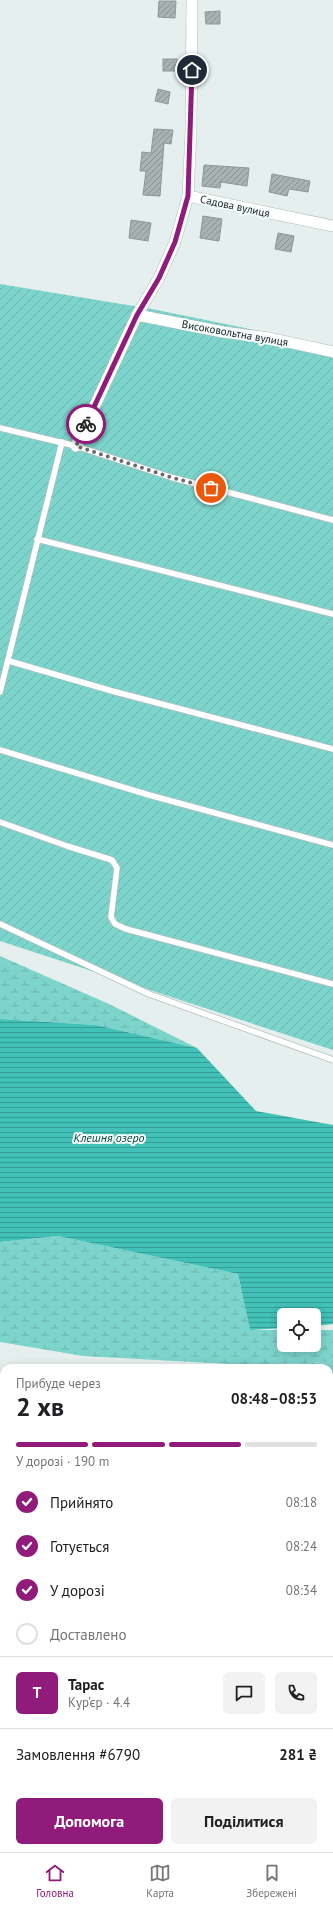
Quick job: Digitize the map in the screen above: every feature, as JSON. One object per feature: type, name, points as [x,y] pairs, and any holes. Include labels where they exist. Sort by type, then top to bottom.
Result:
[{"type":"street","name":"Садова вулиця","points":[[192,0],[191,122],[188,196],[333,226]]},
{"type":"street","points":[[76,446],[137,315],[159,278],[175,242],[188,196]]},
{"type":"street","name":"Високовольтна вулиця","points":[[137,315],[223,332],[270,338],[333,352]]},
{"type":"lane","points":[[0,428],[62,442],[170,477],[333,520]]},
{"type":"lane","points":[[0,692],[9,661],[37,539],[62,442]]},
{"type":"lane","points":[[37,539],[333,614]]},
{"type":"lane","points":[[9,661],[112,691],[333,749]]},
{"type":"lane","points":[[0,750],[149,795],[333,845]]},
{"type":"lane","points":[[0,822],[67,846],[112,860],[117,868],[111,917],[115,924],[126,929],[333,984]]},
{"type":"lane","points":[[0,924],[149,994],[333,1060]]},
{"type":"green space","points":[[0,284],[152,309],[333,346],[333,1050],[0,941]]},
{"type":"green space","points":[[0,956],[109,1004],[197,1048],[96,1025],[0,1019]]},
{"type":"green space","points":[[58,1236],[238,1274],[250,1330],[277,1330],[277,1352],[321,1352],[321,1330],[333,1330],[333,1362],[231,1364],[83,1356],[0,1342],[0,1242]]},
{"type":"green space","points":[[333,1362],[333,1364],[277,1364]]},
{"type":"water","name":"Клешня озеро","points":[[0,1019],[96,1025],[197,1048],[256,1111],[333,1125],[333,1324],[321,1325],[321,1308],[277,1308],[277,1328],[250,1330],[238,1274],[58,1236],[0,1242]]},
{"type":"building","points":[[159,1],[176,1],[175,18],[158,17]]},
{"type":"building","points":[[220,11],[220,24],[206,24],[205,12]]},
{"type":"building","points":[[163,59],[177,59],[177,71],[163,71]]},
{"type":"building","points":[[158,89],[170,92],[168,104],[155,101]]},
{"type":"building","points":[[154,129],[173,130],[171,144],[164,143],[160,196],[143,195],[146,171],[140,171],[142,152],[151,153]]},
{"type":"building","points":[[204,165],[249,168],[247,186],[221,182],[220,188],[202,186]]},
{"type":"building","points":[[272,174],[310,181],[308,192],[289,189],[287,196],[269,192]]},
{"type":"building","points":[[203,216],[222,219],[219,241],[200,238]]},
{"type":"building","points":[[131,220],[151,223],[148,241],[129,238]]},
{"type":"building","points":[[278,233],[294,236],[291,252],[275,249]]},
{"type":"way so far","points":[[86,424],[76,446],[170,477],[211,488]]},
{"type":"route","points":[[86,424],[137,315],[159,278],[175,242],[188,196],[192,70]]}]
